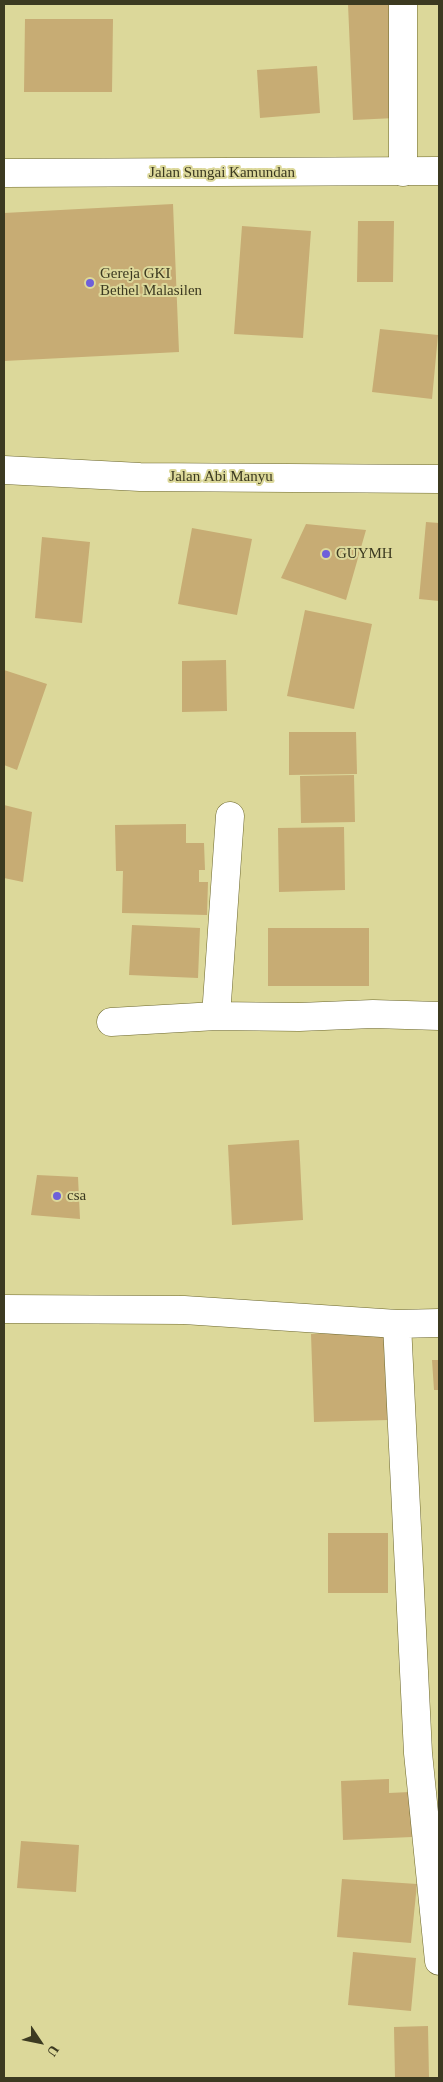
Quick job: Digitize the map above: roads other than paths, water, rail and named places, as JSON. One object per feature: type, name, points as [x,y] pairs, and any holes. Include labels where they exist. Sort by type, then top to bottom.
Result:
[{"type":"street","points":[[403,4],[403,172]]},
{"type":"street","name":"Jalan Sungai Kamundan","points":[[4,173],[439,172]]},
{"type":"street","name":"Jalan Abi Manyu","points":[[4,470],[140,477],[439,479]]},
{"type":"street","points":[[216,1016],[230,816]]},
{"type":"street","points":[[111,1022],[216,1016],[299,1017],[373,1014],[439,1016]]},
{"type":"street","points":[[4,1309],[184,1310],[397,1324],[439,1323]]},
{"type":"street","points":[[397,1324],[418,1753],[439,1961]]},
{"type":"place","name":"Gereja GKI Bethel Malasilen","points":[[90,283]]},
{"type":"place","name":"GUYMH","points":[[326,554]]},
{"type":"place","name":"csa","points":[[57,1196]]}]
